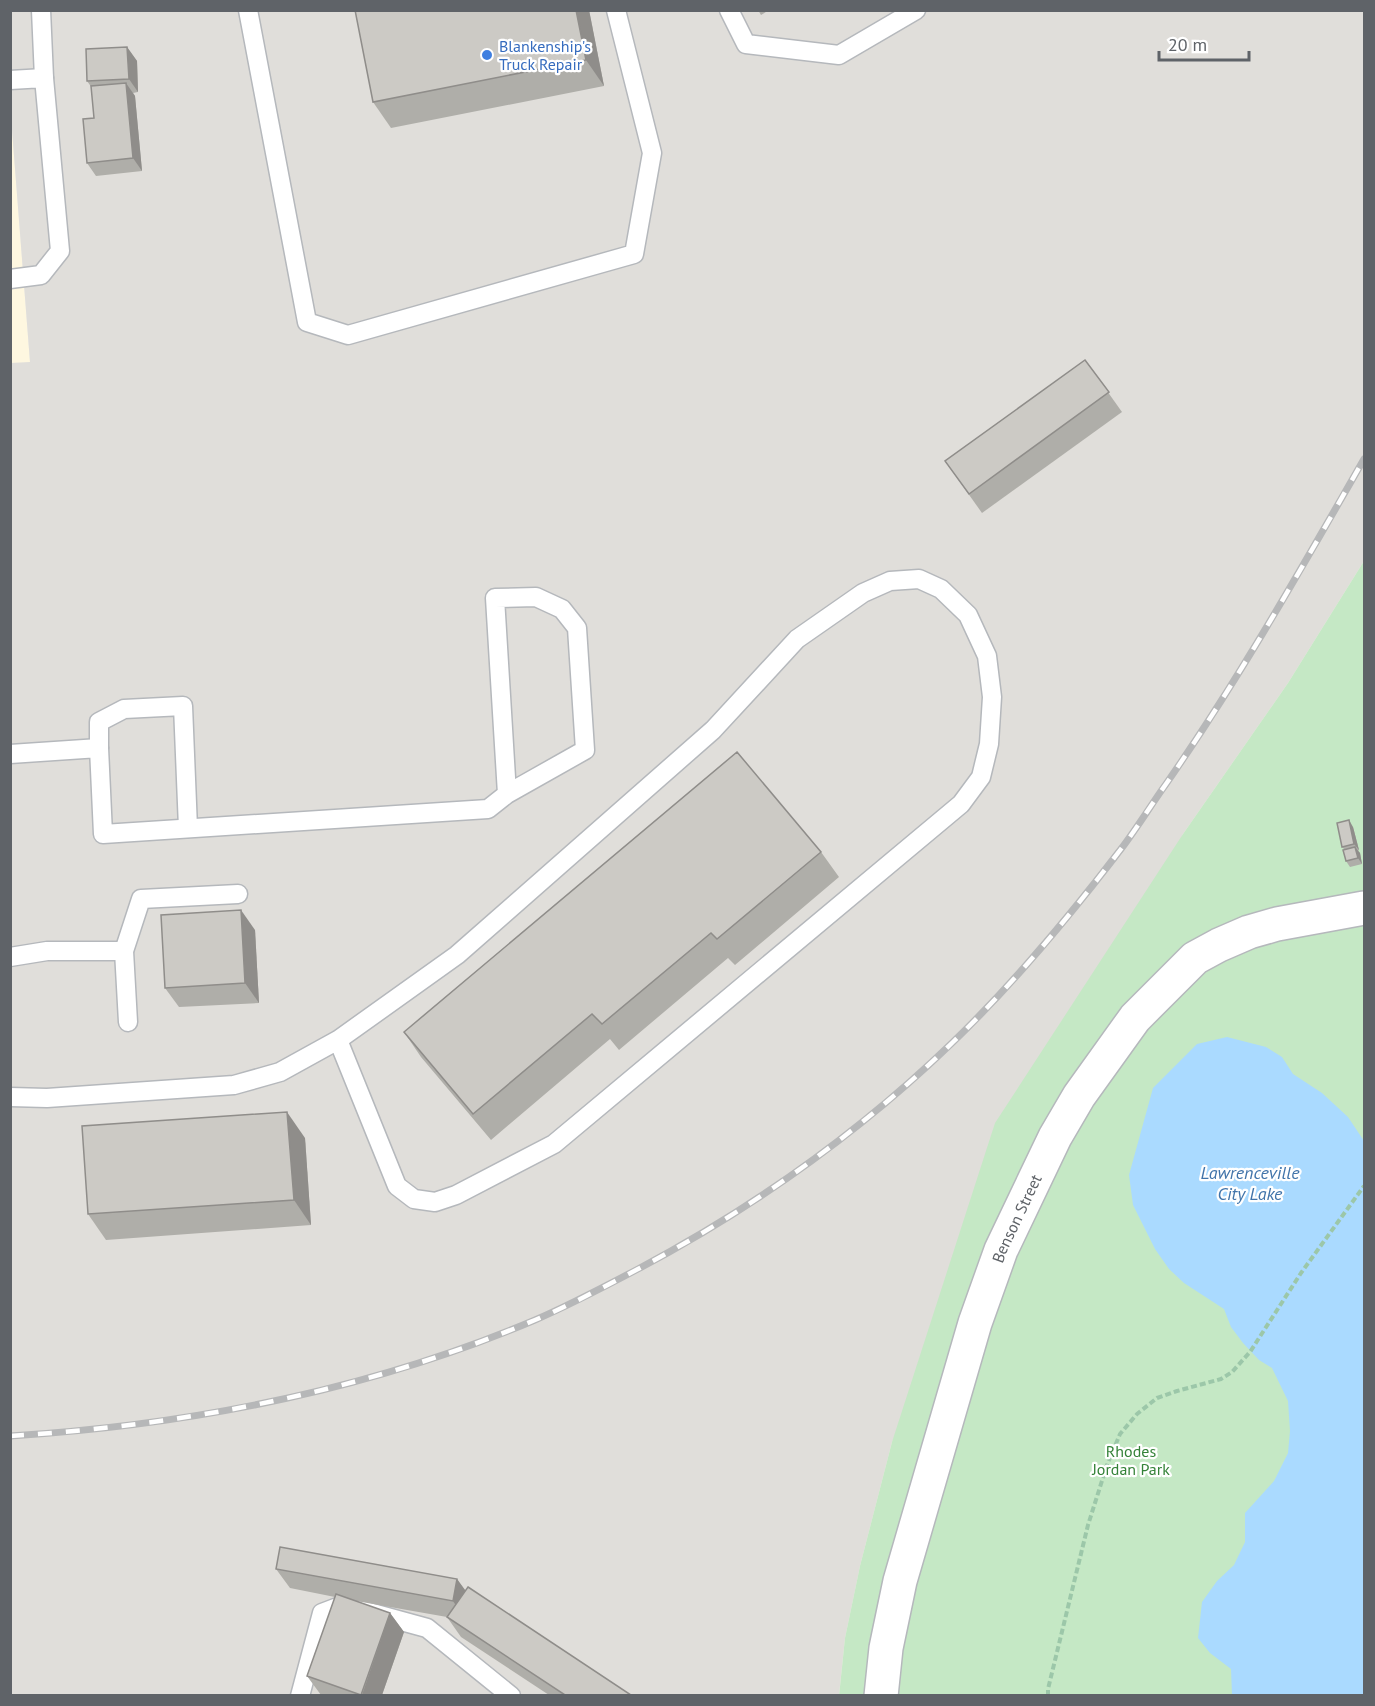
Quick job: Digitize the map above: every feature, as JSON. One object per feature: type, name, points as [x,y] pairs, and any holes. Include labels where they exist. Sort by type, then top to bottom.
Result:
[{"type":"street","name":"Benson Street","points":[[881,1695],[886,1648],[900,1581],[975,1323],[1001,1250],[1055,1137],[1079,1096],[1135,1018],[1196,958],[1249,932],[1277,924],[1365,908]]},
{"type":"lane","points":[[10,279],[41,274],[60,251],[44,78],[41,10]]},
{"type":"lane","points":[[248,10],[307,322],[348,334],[634,254],[652,153],[615,10]]},
{"type":"lane","points":[[729,10],[746,44],[839,55],[916,10]]},
{"type":"lane","points":[[10,80],[44,78]]},
{"type":"lane","points":[[10,1097],[47,1098],[234,1085],[280,1072],[338,1040],[457,955],[713,730],[797,639],[863,593],[890,581],[919,579],[941,590],[968,615],[987,656],[992,697],[989,744],[981,777],[961,804],[554,1144],[456,1195],[435,1202],[414,1199],[397,1186],[338,1040]]},
{"type":"lane","points":[[188,828],[183,706],[124,709],[99,722],[103,834],[488,809],[507,794],[585,750],[577,628],[562,609],[536,597],[495,598],[507,794]]},
{"type":"lane","points":[[10,754],[99,748]]},
{"type":"lane","points":[[128,1022],[124,951],[141,899],[238,894]]},
{"type":"lane","points":[[10,957],[46,951],[124,951]]},
{"type":"lane","points":[[300,1695],[322,1613],[343,1605],[427,1628],[511,1695]]},
{"type":"path","points":[[1048,1695],[1047,1689],[1086,1532],[1107,1465],[1120,1434],[1137,1414],[1157,1398],[1177,1390],[1221,1379],[1232,1372],[1250,1352],[1301,1274],[1365,1186]]},
{"type":"shaded area","points":[[11,11],[1364,11],[1364,561],[1288,683],[1183,834],[892,1442],[860,1566],[845,1638],[839,1695],[11,1695],[10,363],[30,362],[11,117]]},
{"type":"shaded area","points":[[11,117],[30,363],[11,363]]},
{"type":"green space","name":"Rhodes Jordan Park","points":[[1364,561],[1364,1695],[839,1696],[845,1638],[860,1566],[892,1442],[995,1123],[1183,834],[1288,683]]},
{"type":"water","name":"Lawrenceville City Lake","points":[[1227,1037],[1266,1047],[1282,1057],[1293,1074],[1322,1093],[1348,1117],[1364,1141],[1364,1695],[1232,1695],[1231,1669],[1210,1653],[1198,1638],[1202,1602],[1217,1581],[1234,1565],[1245,1542],[1245,1513],[1274,1481],[1288,1453],[1290,1431],[1288,1401],[1272,1368],[1259,1360],[1243,1343],[1231,1327],[1224,1309],[1184,1283],[1169,1269],[1155,1249],[1133,1205],[1129,1175],[1153,1088],[1197,1044]]},
{"type":"building","name":"Blankenship's Truck Repair","points":[[355,10],[576,10],[586,60],[373,102]]},
{"type":"building","points":[[127,47],[129,79],[87,81],[86,49]]},
{"type":"building","points":[[126,83],[133,158],[87,163],[83,119],[94,118],[91,86]]},
{"type":"building","points":[[1085,360],[1109,392],[969,494],[945,461]]},
{"type":"building","points":[[737,752],[821,852],[717,939],[711,933],[602,1024],[592,1014],[473,1114],[404,1032]]},
{"type":"building","points":[[1349,820],[1354,844],[1342,847],[1337,823]]},
{"type":"building","points":[[1355,847],[1358,858],[1346,861],[1343,850]]},
{"type":"building","points":[[241,910],[245,983],[165,988],[161,915]]},
{"type":"building","points":[[287,1112],[294,1200],[88,1214],[82,1126]]},
{"type":"building","points":[[280,1547],[457,1579],[453,1601],[276,1569]]},
{"type":"building","points":[[468,1587],[631,1695],[565,1695],[447,1617]]},
{"type":"building","points":[[336,1594],[390,1613],[361,1695],[307,1676]]},
{"type":"railway","points":[[10,1436],[144,1423],[278,1400],[344,1385],[472,1345],[535,1320],[638,1269],[723,1221],[803,1167],[880,1107],[976,1020],[1061,924],[1101,874],[1133,833],[1219,704],[1364,459]]},
{"type":"place","name":"Blankenship's Truck Repair","points":[[487,55]]}]
